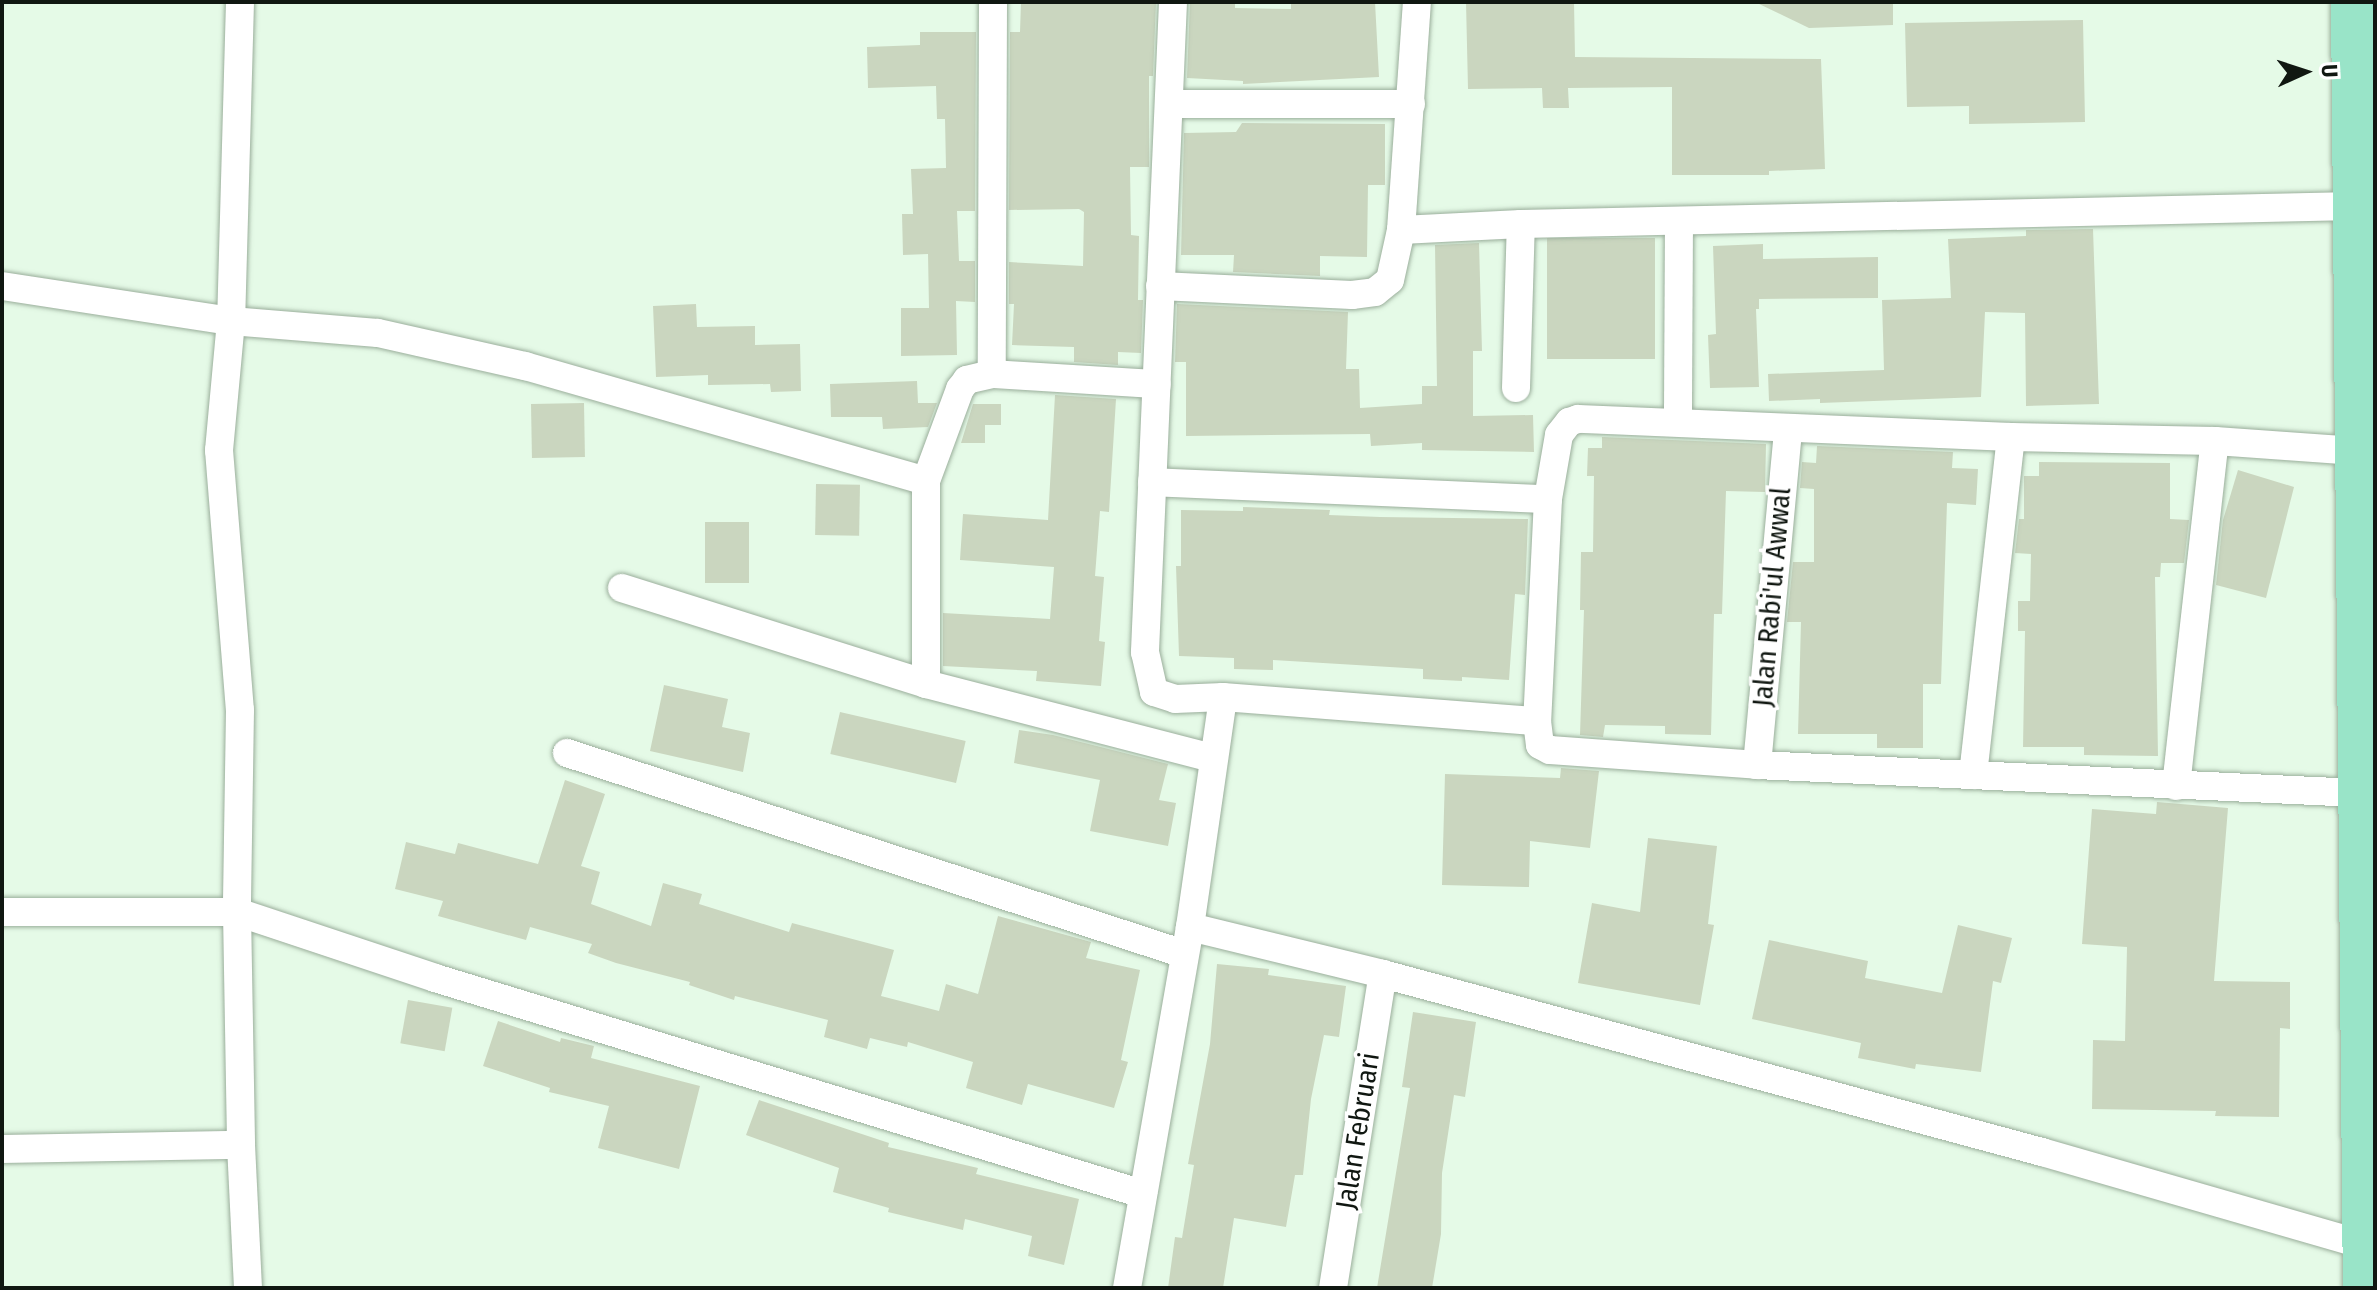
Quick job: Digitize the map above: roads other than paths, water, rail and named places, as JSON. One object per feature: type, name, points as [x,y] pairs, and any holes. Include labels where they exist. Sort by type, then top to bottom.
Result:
[{"type":"main road","points":[[2353,2],[2356,451],[2361,663],[2358,793],[2367,906],[2365,1288]]},
{"type":"street","points":[[240,2],[231,321],[219,450],[240,710],[237,912],[241,1145],[248,1288]]},
{"type":"street","points":[[992,374],[993,2]]},
{"type":"street","points":[[1173,2],[1145,652],[1154,692],[1175,699],[1223,697],[1537,721]]},
{"type":"street","points":[[1160,286],[1352,295],[1375,292],[1390,280],[1401,230],[1417,2]]},
{"type":"street","points":[[1170,104],[1411,104]]},
{"type":"street","points":[[1401,230],[1521,224],[2355,206]]},
{"type":"street","points":[[1678,410],[1679,221]]},
{"type":"street","points":[[1516,388],[1521,224]]},
{"type":"street","points":[[2,286],[231,321],[378,333],[525,366],[926,481]]},
{"type":"street","points":[[926,684],[926,481],[960,389],[967,380],[992,374],[1157,384]]},
{"type":"street","points":[[2356,451],[2215,441],[2011,437],[1578,419],[1569,422],[1559,435],[1548,499],[1537,721],[1540,745],[1550,750],[1757,765],[2358,793]]},
{"type":"street","name":"Jalan Rabi'ul Awwal","points":[[1757,765],[1788,429]]},
{"type":"street","points":[[1973,775],[2011,437]]},
{"type":"street","points":[[2176,786],[2215,441]]},
{"type":"street","points":[[1152,482],[1548,499]]},
{"type":"street","points":[[622,588],[926,684],[1212,758]]},
{"type":"street","points":[[1127,1288],[1187,940],[1223,697]]},
{"type":"street","points":[[567,753],[1187,940],[1383,974],[2042,1152],[2364,1245]]},
{"type":"street","points":[[2,912],[237,912],[435,978],[1143,1194]]},
{"type":"street","name":"Jalan Februari","points":[[1333,1288],[1383,974]]},
{"type":"street","points":[[2,1149],[241,1145]]}]
